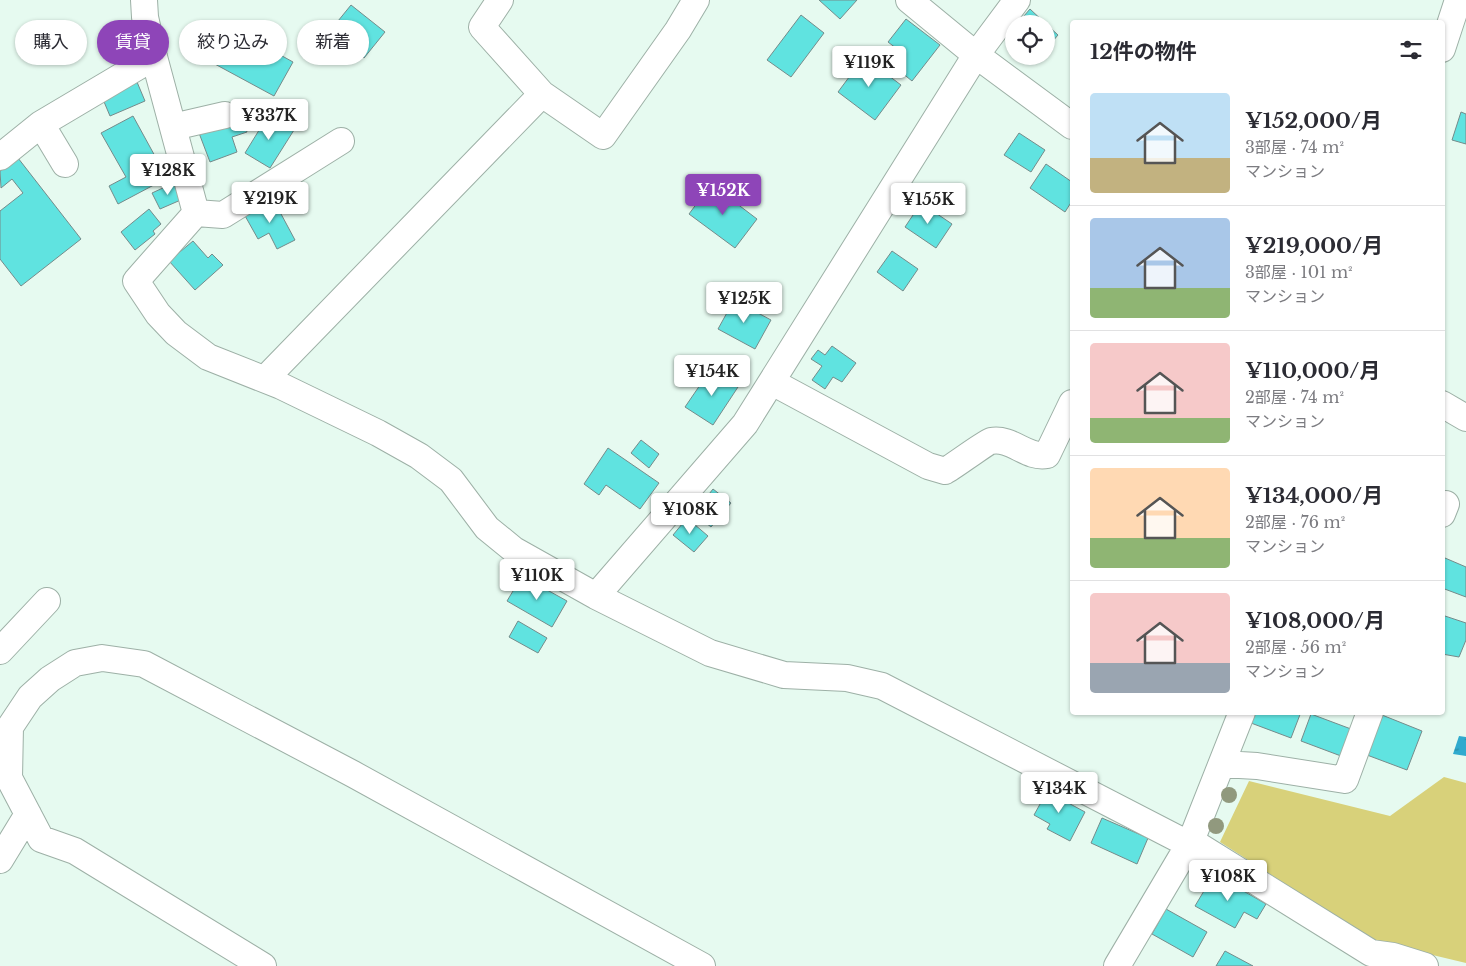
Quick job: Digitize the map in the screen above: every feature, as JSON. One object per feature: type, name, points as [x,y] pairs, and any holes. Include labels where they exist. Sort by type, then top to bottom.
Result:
[{"type":"street","points":[[144,0],[146,20]]},
{"type":"street","points":[[500,0],[482,27],[542,94],[603,136],[678,30],[696,0]]},
{"type":"street","points":[[909,0],[976,55],[1070,125]]},
{"type":"street","points":[[596,596],[746,424],[976,55],[1017,0]]},
{"type":"street","points":[[1445,39],[1458,0]]},
{"type":"street","points":[[0,157],[41,124],[141,65]]},
{"type":"street","points":[[156,65],[196,213]]},
{"type":"street","points":[[265,379],[542,94]]},
{"type":"street","points":[[173,127],[226,115]]},
{"type":"street","points":[[41,124],[65,164]]},
{"type":"street","points":[[196,213],[222,215],[341,141]]},
{"type":"street","points":[[196,213],[136,280],[158,314],[176,333],[208,357],[281,386],[419,456],[450,480],[487,528],[514,550],[596,596],[710,653],[784,675],[847,678],[882,686],[1190,842],[1371,953],[1390,961],[1424,966]]},
{"type":"street","points":[[772,382],[928,466],[946,471],[990,441],[1008,442],[1038,457],[1047,455],[1070,407]]},
{"type":"street","points":[[1445,406],[1466,418]]},
{"type":"street","points":[[0,651],[47,600]]},
{"type":"street","points":[[263,966],[75,851],[41,840],[9,778],[10,727],[30,697],[50,679],[75,663],[102,658],[144,664],[353,774],[702,966]]},
{"type":"street","points":[[1116,966],[1190,842],[1241,715]]},
{"type":"street","points":[[1222,764],[1257,766],[1345,780],[1369,715]]},
{"type":"street","points":[[0,860],[28,814]]},
{"type":"shaded area","points":[[1444,777],[1466,783],[1466,963],[1374,941],[1220,842],[1249,781],[1390,816]]},
{"type":"water","points":[[1459,736],[1466,737],[1466,756],[1453,754]]},
{"type":"building","points":[[819,0],[857,0],[840,19]]},
{"type":"building","points":[[351,5],[385,32],[369,52],[369,20],[339,20]]},
{"type":"building","points":[[1030,9],[1036,15],[1025,15]]},
{"type":"building","points":[[801,15],[824,33],[791,77],[767,60]]},
{"type":"building","points":[[906,19],[940,45],[912,81],[891,64],[901,52],[888,42]]},
{"type":"building","points":[[864,57],[901,85],[875,120],[838,92]]},
{"type":"building","points":[[287,59],[293,62],[274,96],[217,65],[287,65]]},
{"type":"building","points":[[137,82],[145,101],[110,116],[102,97]]},
{"type":"building","points":[[1461,112],[1466,114],[1466,144],[1452,140]]},
{"type":"building","points":[[269,114],[294,130],[270,168],[245,153]]},
{"type":"building","points":[[133,116],[167,178],[118,204],[109,186],[126,177],[101,133]]},
{"type":"building","points":[[242,117],[247,132],[232,137],[237,152],[210,162],[199,133]]},
{"type":"building","points":[[1019,133],[1045,150],[1031,172],[1004,155]]},
{"type":"building","points":[[18,158],[81,239],[21,286],[0,259],[0,211],[23,193],[12,179],[1,188],[0,171]]},
{"type":"building","points":[[1046,164],[1070,181],[1070,204],[1065,212],[1030,188]]},
{"type":"building","points":[[176,182],[183,199],[160,209],[152,193]]},
{"type":"building","points":[[711,184],[757,219],[735,248],[689,214]]},
{"type":"building","points":[[273,199],[295,240],[277,249],[269,233],[258,239],[244,214]]},
{"type":"building","points":[[921,203],[952,224],[936,248],[905,227]]},
{"type":"building","points":[[149,209],[161,224],[153,231],[155,234],[135,250],[121,232]]},
{"type":"building","points":[[193,241],[208,258],[212,254],[223,265],[195,290],[169,261]]},
{"type":"building","points":[[892,251],[918,269],[903,291],[877,272]]},
{"type":"building","points":[[734,300],[771,320],[755,349],[718,329]]},
{"type":"building","points":[[832,346],[856,363],[842,382],[833,377],[825,389],[812,380],[822,366],[811,359],[818,350],[825,355]]},
{"type":"building","points":[[711,369],[738,387],[713,425],[685,407]]},
{"type":"building","points":[[641,440],[659,454],[649,468],[631,453]]},
{"type":"building","points":[[608,448],[659,483],[640,509],[606,485],[599,495],[584,484]]},
{"type":"building","points":[[713,489],[731,503],[711,527],[694,513]]},
{"type":"building","points":[[687,518],[708,536],[694,552],[673,535]]},
{"type":"building","points":[[1445,558],[1466,567],[1466,597],[1445,589]]},
{"type":"building","points":[[522,576],[567,601],[552,627],[507,601]]},
{"type":"building","points":[[1445,616],[1466,623],[1466,640],[1459,657],[1445,655]]},
{"type":"building","points":[[518,621],[547,638],[538,653],[509,637]]},
{"type":"building","points":[[1254,715],[1300,715],[1291,738],[1251,723]]},
{"type":"building","points":[[1311,715],[1351,729],[1341,756],[1301,741]]},
{"type":"building","points":[[1382,715],[1422,731],[1407,770],[1367,755]]},
{"type":"building","points":[[1050,786],[1062,793],[1061,799],[1085,812],[1070,841],[1047,829],[1050,824],[1034,815]]},
{"type":"building","points":[[1102,818],[1148,838],[1137,864],[1091,843]]},
{"type":"building","points":[[1214,874],[1266,904],[1257,919],[1244,912],[1235,928],[1195,906]]},
{"type":"building","points":[[1166,909],[1207,932],[1193,957],[1152,934]]},
{"type":"building","points":[[1225,951],[1253,966],[1216,966]]}]
